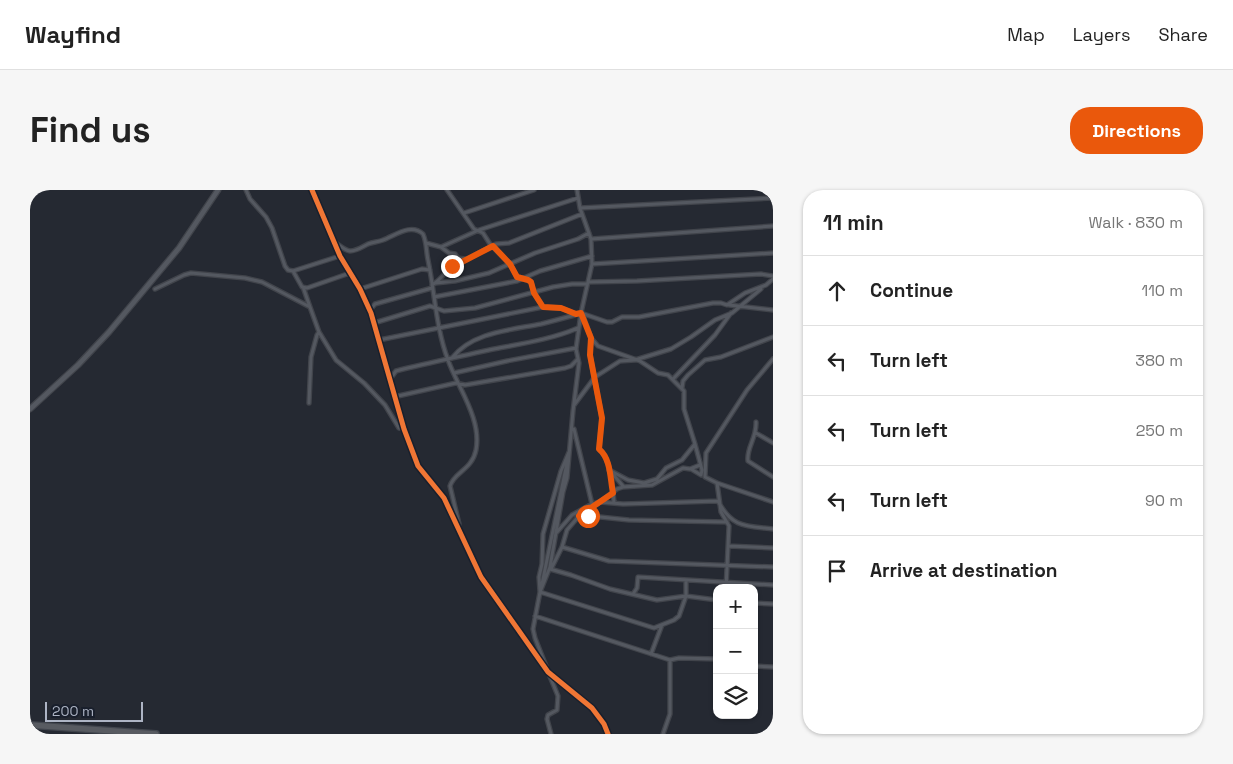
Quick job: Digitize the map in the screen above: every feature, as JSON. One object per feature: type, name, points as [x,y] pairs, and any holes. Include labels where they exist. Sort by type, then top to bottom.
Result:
[{"type":"highway","points":[[30,725],[156,734]]},
{"type":"street","points":[[30,409],[78,365],[109,332],[179,248],[218,190]]},
{"type":"street","points":[[246,190],[250,199],[272,228],[275,242],[288,270],[293,271],[340,256]]},
{"type":"street","points":[[312,190],[332,240],[370,310],[404,428],[418,466],[444,498],[481,577],[548,672],[592,708],[604,724],[608,734]]},
{"type":"street","points":[[447,190],[474,229],[479,230],[510,264],[517,277],[531,282],[534,293],[543,307]]},
{"type":"street","points":[[464,213],[534,190]]},
{"type":"street","points":[[550,569],[567,478],[573,407],[578,379],[576,348],[581,313],[592,264],[591,240],[580,208],[577,190]]},
{"type":"street","points":[[441,247],[479,230],[578,198]]},
{"type":"street","points":[[580,208],[773,198]]},
{"type":"street","points":[[433,285],[452,266],[499,243],[509,243],[582,214]]},
{"type":"street","points":[[591,240],[773,226]]},
{"type":"street","points":[[332,240],[344,250],[351,251],[358,250],[374,242],[381,242],[404,231],[415,230],[422,232],[426,243],[439,328],[448,360],[475,423],[476,450],[470,464],[452,480],[450,486],[459,524],[458,528]]},
{"type":"street","points":[[370,310],[375,304],[433,285],[488,273],[535,253],[578,239],[589,233]]},
{"type":"street","points":[[426,243],[441,247],[455,254],[458,258],[466,260]]},
{"type":"street","points":[[592,264],[773,253]]},
{"type":"street","points":[[434,298],[517,281],[540,271],[592,256]]},
{"type":"street","points":[[360,289],[422,268],[430,270]]},
{"type":"street","points":[[293,271],[302,286],[319,332],[336,360],[364,383],[385,405],[399,428],[404,428]]},
{"type":"street","points":[[155,290],[191,273],[245,278],[262,282],[310,307]]},
{"type":"street","points":[[302,286],[312,287],[351,273]]},
{"type":"street","points":[[374,323],[430,306],[444,311],[456,311],[572,284],[761,274],[773,278],[766,286],[732,313],[715,335],[673,379]]},
{"type":"street","points":[[728,305],[745,294],[773,284]]},
{"type":"street","points":[[452,358],[458,351],[481,338],[581,313],[603,321],[612,322],[622,318],[639,317],[721,302],[728,305],[773,310]]},
{"type":"street","points":[[379,340],[516,314],[543,307],[561,308],[576,314]]},
{"type":"street","points":[[581,313],[591,338],[598,346],[635,360],[658,373],[668,375],[682,388],[684,391],[684,409],[702,470],[701,475],[690,468]]},
{"type":"street","points":[[573,407],[595,377],[620,361],[635,360],[671,349],[715,320],[732,313]]},
{"type":"street","points":[[390,379],[396,371],[564,334],[579,328]]},
{"type":"street","points":[[309,403],[311,357],[319,332]]},
{"type":"street","points":[[682,388],[683,381],[704,360],[721,357],[773,337]]},
{"type":"street","points":[[591,338],[590,355],[602,418],[599,449],[605,454],[614,502]]},
{"type":"street","points":[[454,373],[576,348]]},
{"type":"street","points":[[396,400],[398,396],[404,394],[453,384],[465,385],[565,368],[571,366],[578,359]]},
{"type":"street","points":[[773,359],[747,390],[706,453],[704,477],[773,502]]},
{"type":"street","points":[[756,422],[756,433],[747,456],[748,461],[773,476]]},
{"type":"street","points":[[572,424],[592,504]]},
{"type":"street","points":[[756,433],[773,442]]},
{"type":"street","points":[[609,470],[628,480],[644,483],[657,479],[666,468],[682,460],[695,444]]},
{"type":"street","points":[[540,592],[539,577],[542,564],[543,534],[561,471],[571,447]]},
{"type":"street","points":[[551,734],[546,719],[548,715],[557,710],[558,696],[534,638],[533,629],[569,453]]},
{"type":"street","points":[[540,592],[562,547],[567,530],[579,516],[623,487],[652,485],[683,468],[700,465]]},
{"type":"street","points":[[609,470],[623,487]]},
{"type":"street","points":[[717,482],[721,512],[729,526],[726,582]]},
{"type":"street","points":[[556,533],[561,525],[572,515],[592,504],[600,502],[623,504],[718,501],[730,520],[739,524],[773,529]]},
{"type":"street","points":[[579,516],[629,520],[727,523]]},
{"type":"street","points":[[728,546],[773,548]]},
{"type":"street","points":[[562,547],[609,561],[773,567]]},
{"type":"street","points":[[550,569],[610,589],[657,600],[686,596],[713,599]]},
{"type":"street","points":[[633,594],[637,588],[638,577],[773,584]]},
{"type":"street","points":[[540,592],[654,628],[679,616],[686,596],[686,580]]},
{"type":"street","points":[[758,603],[773,604]]},
{"type":"street","points":[[535,617],[670,660],[679,658],[713,659]]},
{"type":"street","points":[[651,654],[662,625]]},
{"type":"street","points":[[663,734],[670,714],[670,660]]},
{"type":"street","points":[[758,666],[773,667]]},
{"type":"cycle path","points":[[312,190],[340,256],[360,289],[371,313],[404,429],[418,466],[444,498],[481,577],[548,672],[592,708],[604,724],[608,734]]},
{"type":"route","points":[[452,266],[493,246],[510,264],[517,277],[531,282],[534,293],[543,307],[551,306],[576,314],[581,313],[591,338],[590,355],[602,418],[599,449],[605,454],[613,493],[579,516],[588,516]]}]
